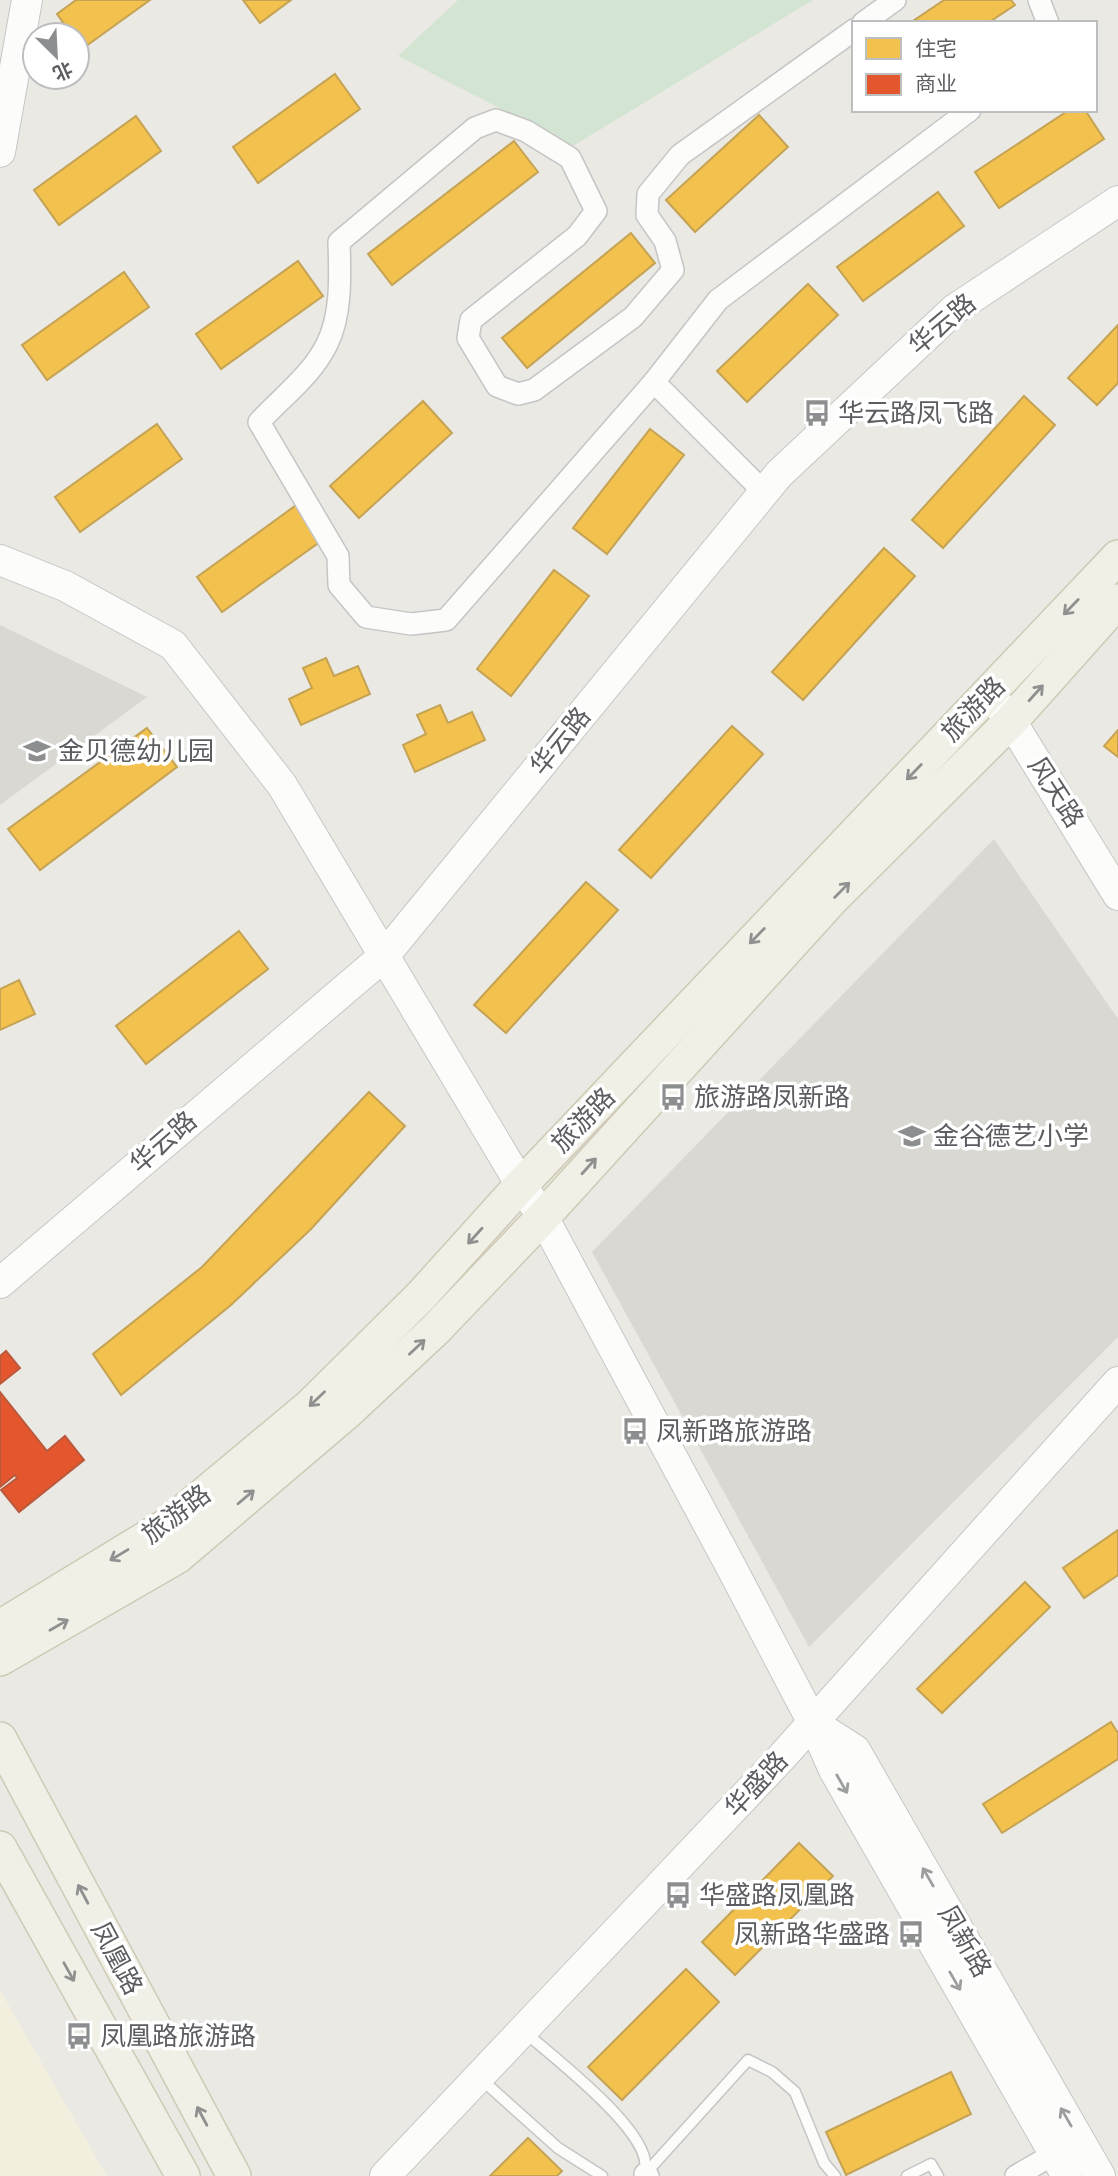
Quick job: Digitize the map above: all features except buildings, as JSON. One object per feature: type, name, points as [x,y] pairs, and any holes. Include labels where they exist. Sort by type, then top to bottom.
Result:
[{"type":"main road","name":"旅游路","points":[[0,1627],[166,1526],[310,1406],[421,1296],[521,1185],[1118,557]]},
{"type":"main road","name":"旅游路","points":[[0,1659],[177,1557],[346,1413],[543,1217],[835,897],[1011,721],[1118,601]]},
{"type":"main road","name":"凤凰路","points":[[0,1739],[234,2176]]},
{"type":"main road","name":"凤凰路","points":[[0,1848],[183,2176]]},
{"type":"street","points":[[0,152],[27,0]]},
{"type":"street","points":[[866,21],[895,0]]},
{"type":"street","points":[[1039,0],[1047,21]]},
{"type":"street","points":[[852,31],[680,155],[648,194],[647,215],[666,241],[673,270],[633,317],[534,390],[518,394],[497,386],[468,338],[471,320],[577,236],[596,211],[570,158],[526,131],[496,120],[475,128],[340,242],[338,310],[327,344],[302,379],[260,422],[338,556],[339,585],[366,617],[411,624],[446,620],[654,382],[719,300],[967,112]]},
{"type":"street","name":"华云路","points":[[0,1283],[384,956],[779,474],[955,309],[1118,201]]},
{"type":"street","points":[[654,382],[764,492]]},
{"type":"street","points":[[0,560],[65,586],[173,645],[282,785],[521,1185],[543,1217],[813,1723],[834,1770],[1061,2165],[1016,2176]]},
{"type":"street","name":"风天路","points":[[989,693],[1011,721],[1118,895]]},
{"type":"street","name":"华盛路","points":[[385,2176],[813,1723],[1118,1382]]},
{"type":"street","name":"凤新路","points":[[813,1723],[855,1750],[1100,2176]]},
{"type":"lane","points":[[522,2030],[629,2127],[646,2160],[644,2175]]},
{"type":"lane","points":[[644,2175],[748,2060],[772,2072],[795,2092],[824,2163],[835,2176]]},
{"type":"lane","points":[[479,2077],[558,2148],[602,2176]]},
{"type":"lane","points":[[907,2176],[931,2164],[938,2176]]},
{"type":"shaded area","name":"金贝德幼儿园","points":[[0,625],[147,697],[0,805]]},
{"type":"shaded area","name":"金谷德艺小学","points":[[994,839],[1118,1019],[1118,1337],[809,1647],[592,1252]]},
{"type":"shaded area","points":[[0,1990],[107,2176],[0,2176]]},
{"type":"green space","points":[[458,0],[813,0],[573,146],[398,56]]},
{"type":"place","name":"华云路凤飞路","points":[[817,413]]},
{"type":"place","name":"金贝德幼儿园","points":[[37,751]]},
{"type":"place","name":"旅游路凤新路","points":[[673,1097]]},
{"type":"place","name":"金谷德艺小学","points":[[912,1136]]},
{"type":"place","name":"凤新路旅游路","points":[[635,1431]]},
{"type":"place","name":"华盛路凤凰路","points":[[678,1895]]},
{"type":"place","name":"凤新路华盛路","points":[[911,1934]]},
{"type":"place","name":"凤凰路旅游路","points":[[79,2036]]}]
